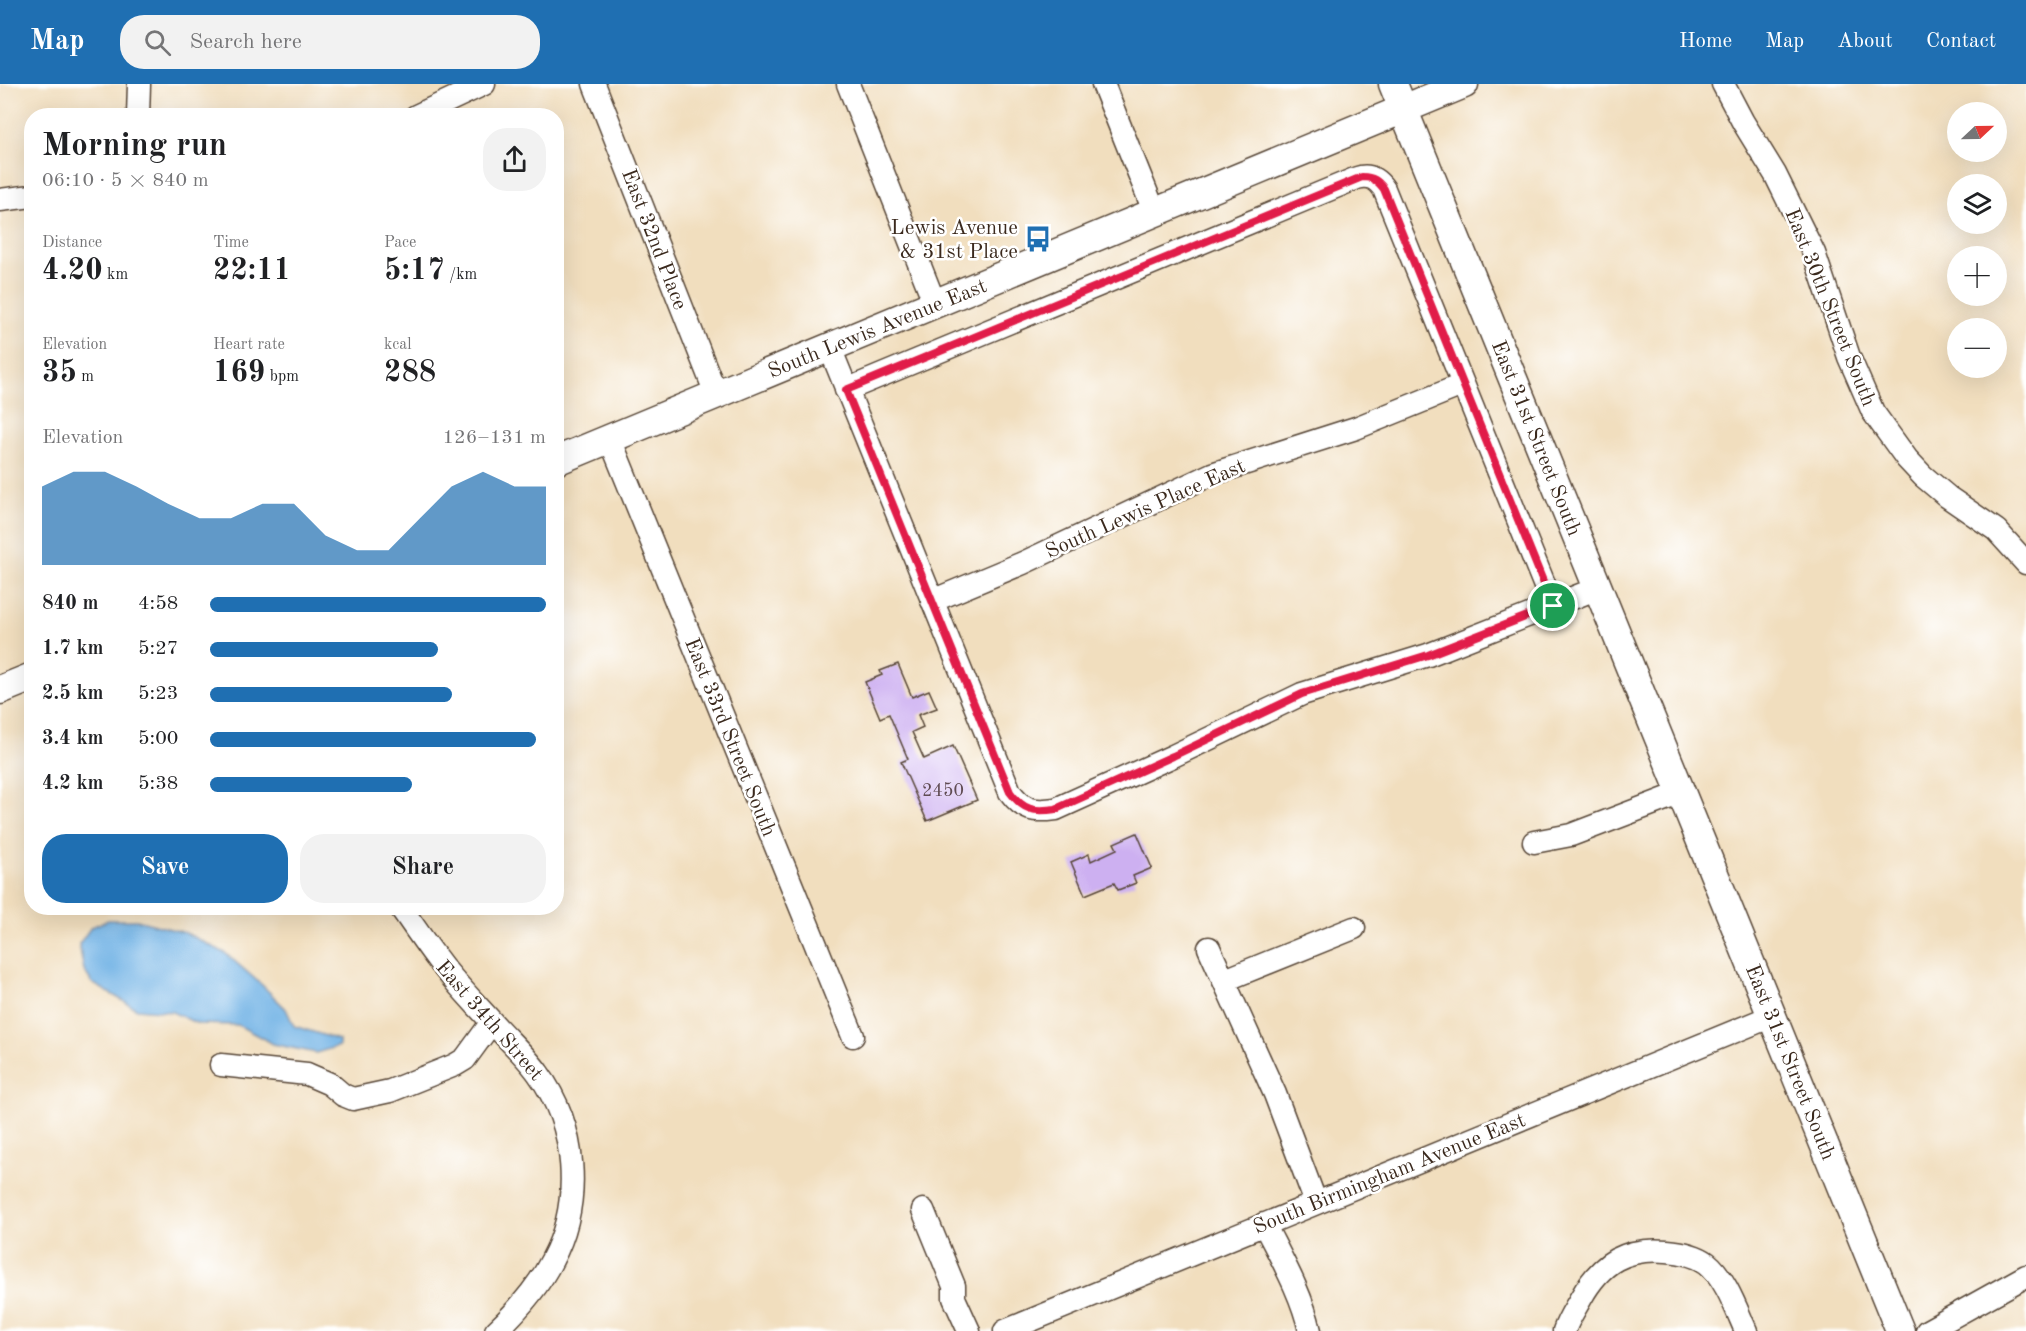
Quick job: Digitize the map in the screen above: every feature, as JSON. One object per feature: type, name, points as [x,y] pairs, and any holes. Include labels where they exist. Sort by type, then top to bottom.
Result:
[{"type":"main road","name":"South Lewis Avenue East","points":[[564,458],[1154,211],[1398,97],[1464,84]]},
{"type":"main road","name":"East 31st Street South","points":[[1398,97],[1900,1331]]},
{"type":"main road","points":[[0,690],[24,680]]},
{"type":"street","points":[[138,108],[139,84]]},
{"type":"street","points":[[433,108],[484,84]]},
{"type":"street","name":"East 32nd Place","points":[[594,84],[716,394]]},
{"type":"street","points":[[848,84],[935,304]]},
{"type":"street","points":[[1103,84],[1154,211]]},
{"type":"street","name":"East 30th Street South","points":[[1723,84],[1775,174],[1810,244],[1827,287],[1849,357],[1873,412],[1907,459],[1923,476],[1948,497],[1996,530],[2026,563]]},
{"type":"street","points":[[846,390],[1357,178],[1370,177],[1378,181],[1384,189],[1553,606]]},
{"type":"street","points":[[0,200],[24,197]]},
{"type":"street","points":[[830,348],[1010,792],[1025,807],[1036,811],[1056,809],[1302,694],[1428,655],[1598,588]]},
{"type":"street","name":"South Lewis Place East","points":[[932,601],[1023,563],[1212,474],[1356,428],[1462,385]]},
{"type":"street","name":"East 33rd Street South","points":[[610,438],[853,1036]]},
{"type":"street","name":"East 30th Street South","points":[[1996,530],[2026,538]]},
{"type":"street","points":[[1534,842],[1571,835],[1681,793]]},
{"type":"street","name":"East 34th Street","points":[[406,915],[439,961],[538,1072],[562,1118],[573,1165],[570,1206],[553,1258],[520,1308],[496,1331]]},
{"type":"street","points":[[1225,980],[1354,928]]},
{"type":"street","points":[[1209,948],[1275,1094],[1316,1203]]},
{"type":"street","name":"South Birmingham Avenue East","points":[[1005,1331],[1772,1016]]},
{"type":"street","points":[[221,1065],[307,1074],[330,1084],[343,1095],[353,1099],[390,1091],[465,1059],[492,1022]]},
{"type":"street","points":[[923,1210],[954,1286],[954,1298],[969,1331]]},
{"type":"street","points":[[1264,1224],[1307,1318],[1310,1331]]},
{"type":"street","points":[[1564,1331],[1591,1280],[1604,1266],[1637,1251],[1651,1250],[1693,1256],[1708,1263],[1730,1296],[1746,1331]]},
{"type":"street","points":[[1927,1331],[2026,1276]]},
{"type":"street","points":[[954,1286],[963,1293],[972,1316],[974,1331]]},
{"type":"water","points":[[108,920],[137,920],[186,933],[225,953],[286,1009],[294,1026],[339,1040],[339,1046],[316,1053],[273,1044],[238,1025],[198,1024],[172,1012],[137,1009],[92,983],[84,970],[79,944],[91,927]]},
{"type":"building","points":[[898,664],[912,697],[929,690],[937,708],[918,715],[923,727],[912,732],[924,759],[953,746],[977,800],[927,821],[901,762],[908,759],[889,714],[880,718],[865,682],[882,675],[880,671]]},
{"type":"building","points":[[1137,833],[1152,868],[1133,876],[1136,883],[1118,890],[1114,883],[1085,895],[1071,862],[1089,854],[1091,861],[1117,849],[1114,843]]},
{"type":"place","name":"Lewis Avenue & 31st Place","points":[[1038,239]]},
{"type":"route","points":[[1370,177],[1378,181],[1384,189],[1553,606],[1428,655],[1302,694],[1056,809],[1036,811],[1025,807],[1010,792],[846,390],[1357,178],[1370,177]]}]
